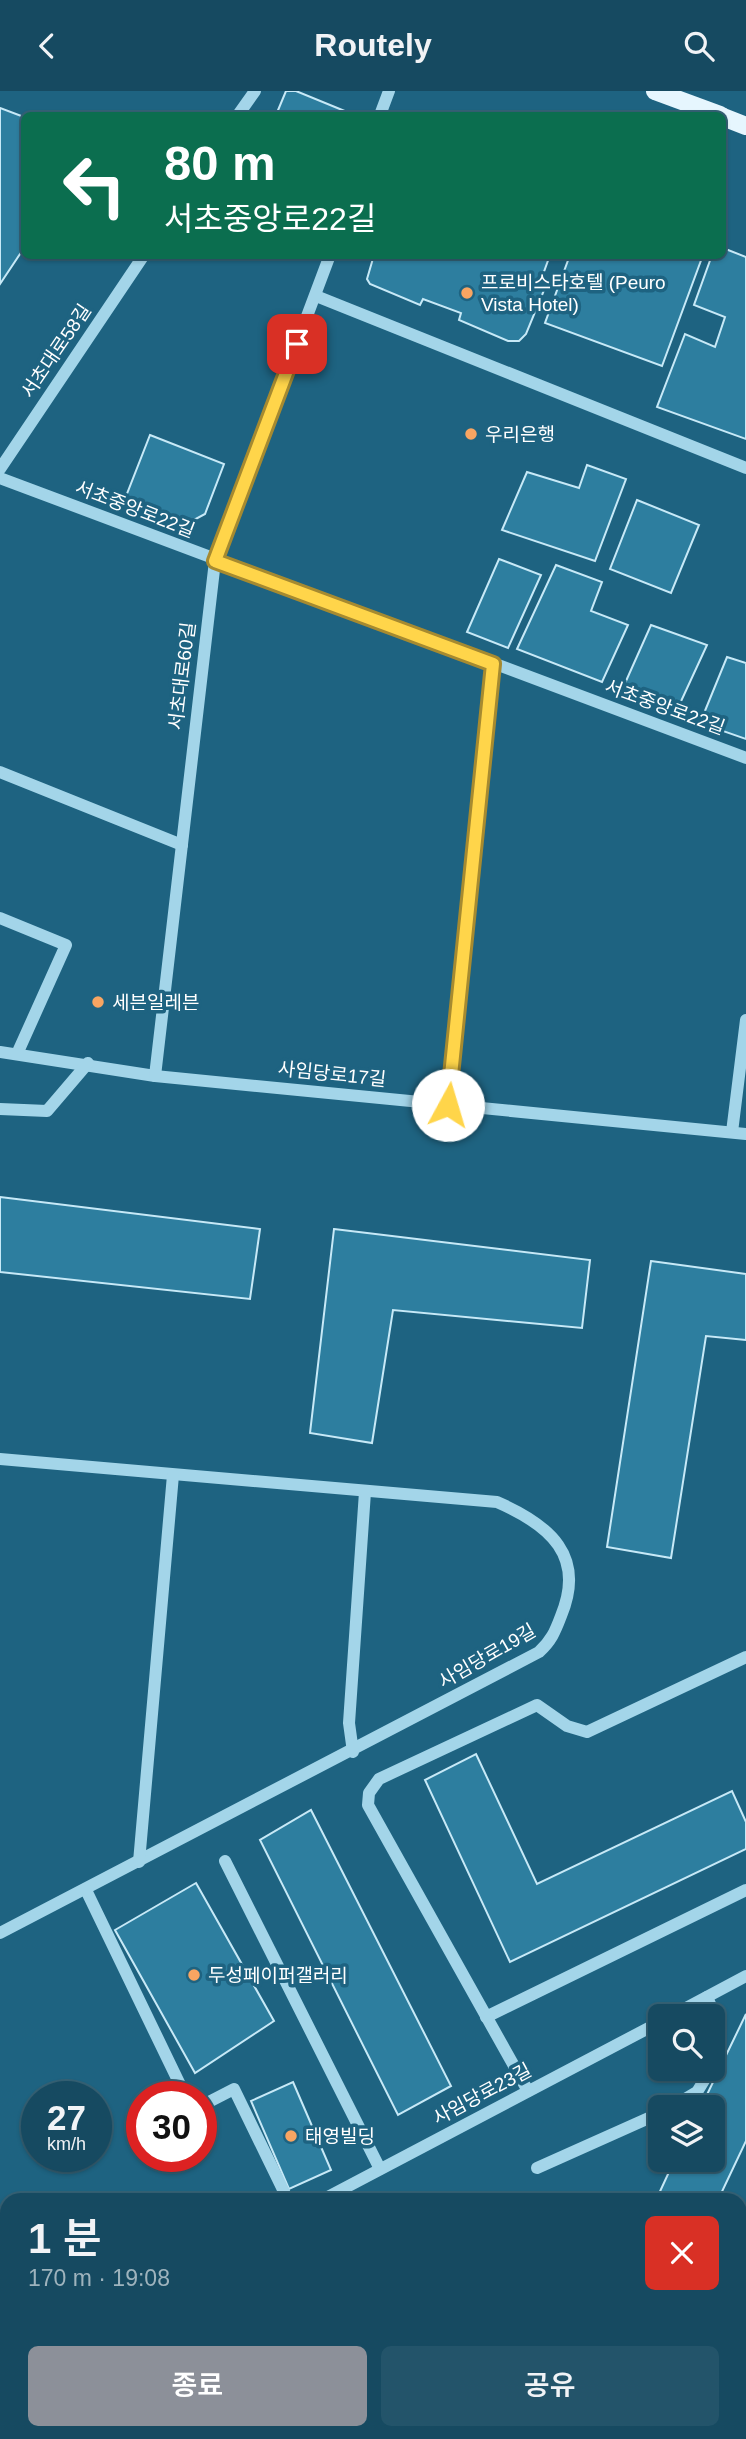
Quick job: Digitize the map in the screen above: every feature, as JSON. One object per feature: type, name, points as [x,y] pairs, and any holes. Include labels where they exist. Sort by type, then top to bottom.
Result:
[{"type":"main road","points":[[655,91],[710,112]]},
{"type":"main road","points":[[726,118],[746,125]]},
{"type":"street","points":[[240,112],[255,91]]},
{"type":"street","points":[[381,112],[389,91]]},
{"type":"street","name":"서초대로58길","points":[[0,468],[141,259]]},
{"type":"street","name":"서초대로60길","points":[[155,1076],[215,561],[329,259]]},
{"type":"street","points":[[316,296],[746,468]]},
{"type":"street","name":"서초중앙로22길","points":[[0,478],[215,561],[746,758]]},
{"type":"street","points":[[448,1105],[493,664]]},
{"type":"street","points":[[0,772],[182,845]]},
{"type":"street","points":[[0,918],[66,945],[17,1054]]},
{"type":"street","points":[[732,1132],[746,1020]]},
{"type":"street","name":"사임당로17길","points":[[0,1052],[88,1063],[155,1076],[746,1134]]},
{"type":"street","points":[[0,1109],[47,1111],[88,1063]]},
{"type":"street","name":"사임당로19길","points":[[0,1459],[498,1502],[529,1516],[550,1535],[571,1575],[569,1597],[552,1641],[539,1652],[353,1752],[0,1933]]},
{"type":"street","points":[[139,1862],[173,1475]]},
{"type":"street","points":[[353,1752],[349,1723],[365,1492]]},
{"type":"street","points":[[528,2091],[368,1805],[373,1785],[379,1779],[537,1705],[567,1725],[587,1732],[746,1657]]},
{"type":"street","points":[[225,1861],[380,2169]]},
{"type":"street","points":[[86,1889],[178,2081]]},
{"type":"street","points":[[486,2017],[746,1890]]},
{"type":"street","points":[[694,2004],[746,1976]]},
{"type":"street","points":[[707,1997],[710,2004]]},
{"type":"street","name":"사임당로23길","points":[[335,2193],[648,2028]]},
{"type":"street","points":[[692,2095],[704,2081]]},
{"type":"street","points":[[217,2098],[234,2089],[285,2193]]},
{"type":"street","points":[[537,2168],[648,2118]]},
{"type":"building","points":[[286,91],[296,91],[347,112],[277,112]]},
{"type":"building","points":[[0,108],[21,116],[21,252],[0,284]]},
{"type":"building","points":[[726,249],[746,257],[746,439],[657,407],[685,334],[715,347],[725,317],[694,305],[711,259],[726,259]]},
{"type":"building","name":"프로비스타호텔 (Peuro Vista Hotel)","points":[[373,259],[549,259],[541,280],[547,283],[526,334],[519,341],[508,341],[459,320],[461,313],[423,299],[420,305],[370,284],[367,279]]},
{"type":"building","points":[[569,259],[702,259],[662,366],[545,323]]},
{"type":"building","points":[[150,435],[224,464],[205,514],[181,527],[123,504]]},
{"type":"building","points":[[587,465],[626,479],[595,561],[502,530],[527,472],[579,488]]},
{"type":"building","points":[[637,500],[699,525],[671,593],[610,569]]},
{"type":"building","points":[[499,559],[541,575],[508,648],[467,632]]},
{"type":"building","points":[[556,565],[602,582],[591,611],[628,625],[602,682],[517,649]]},
{"type":"building","points":[[651,625],[707,645],[677,710],[622,690]]},
{"type":"building","points":[[727,657],[746,663],[746,739],[700,723]]},
{"type":"building","points":[[0,1197],[260,1229],[250,1299],[0,1272]]},
{"type":"building","points":[[334,1229],[590,1260],[582,1328],[393,1310],[372,1443],[310,1433]]},
{"type":"building","points":[[651,1261],[746,1274],[746,1340],[706,1336],[671,1558],[607,1547]]},
{"type":"building","points":[[476,1754],[537,1884],[732,1791],[746,1822],[746,1849],[510,1962],[425,1780]]},
{"type":"building","points":[[311,1810],[451,2086],[398,2115],[260,1840]]},
{"type":"building","name":"두성페이퍼갤러리","points":[[196,1883],[274,2021],[195,2073],[115,1930]]},
{"type":"building","points":[[746,2014],[746,2141],[721,2193],[659,2193],[669,2172],[725,2172],[725,2095],[707,2095],[714,2081],[725,2081],[725,2057]]},
{"type":"building","name":"태영빌딩","points":[[293,2082],[331,2170],[289,2189],[251,2101]]},
{"type":"place","name":"프로비스타호텔 (Peuro Vista Hotel)","points":[[467,293]]},
{"type":"place","name":"우리은행","points":[[471,434]]},
{"type":"place","name":"세븐일레븐","points":[[98,1002]]},
{"type":"place","name":"두성페이퍼갤러리","points":[[194,1975]]},
{"type":"place","name":"태영빌딩","points":[[291,2136]]},
{"type":"route","points":[[297,344],[215,561],[493,664],[448,1105]]}]
